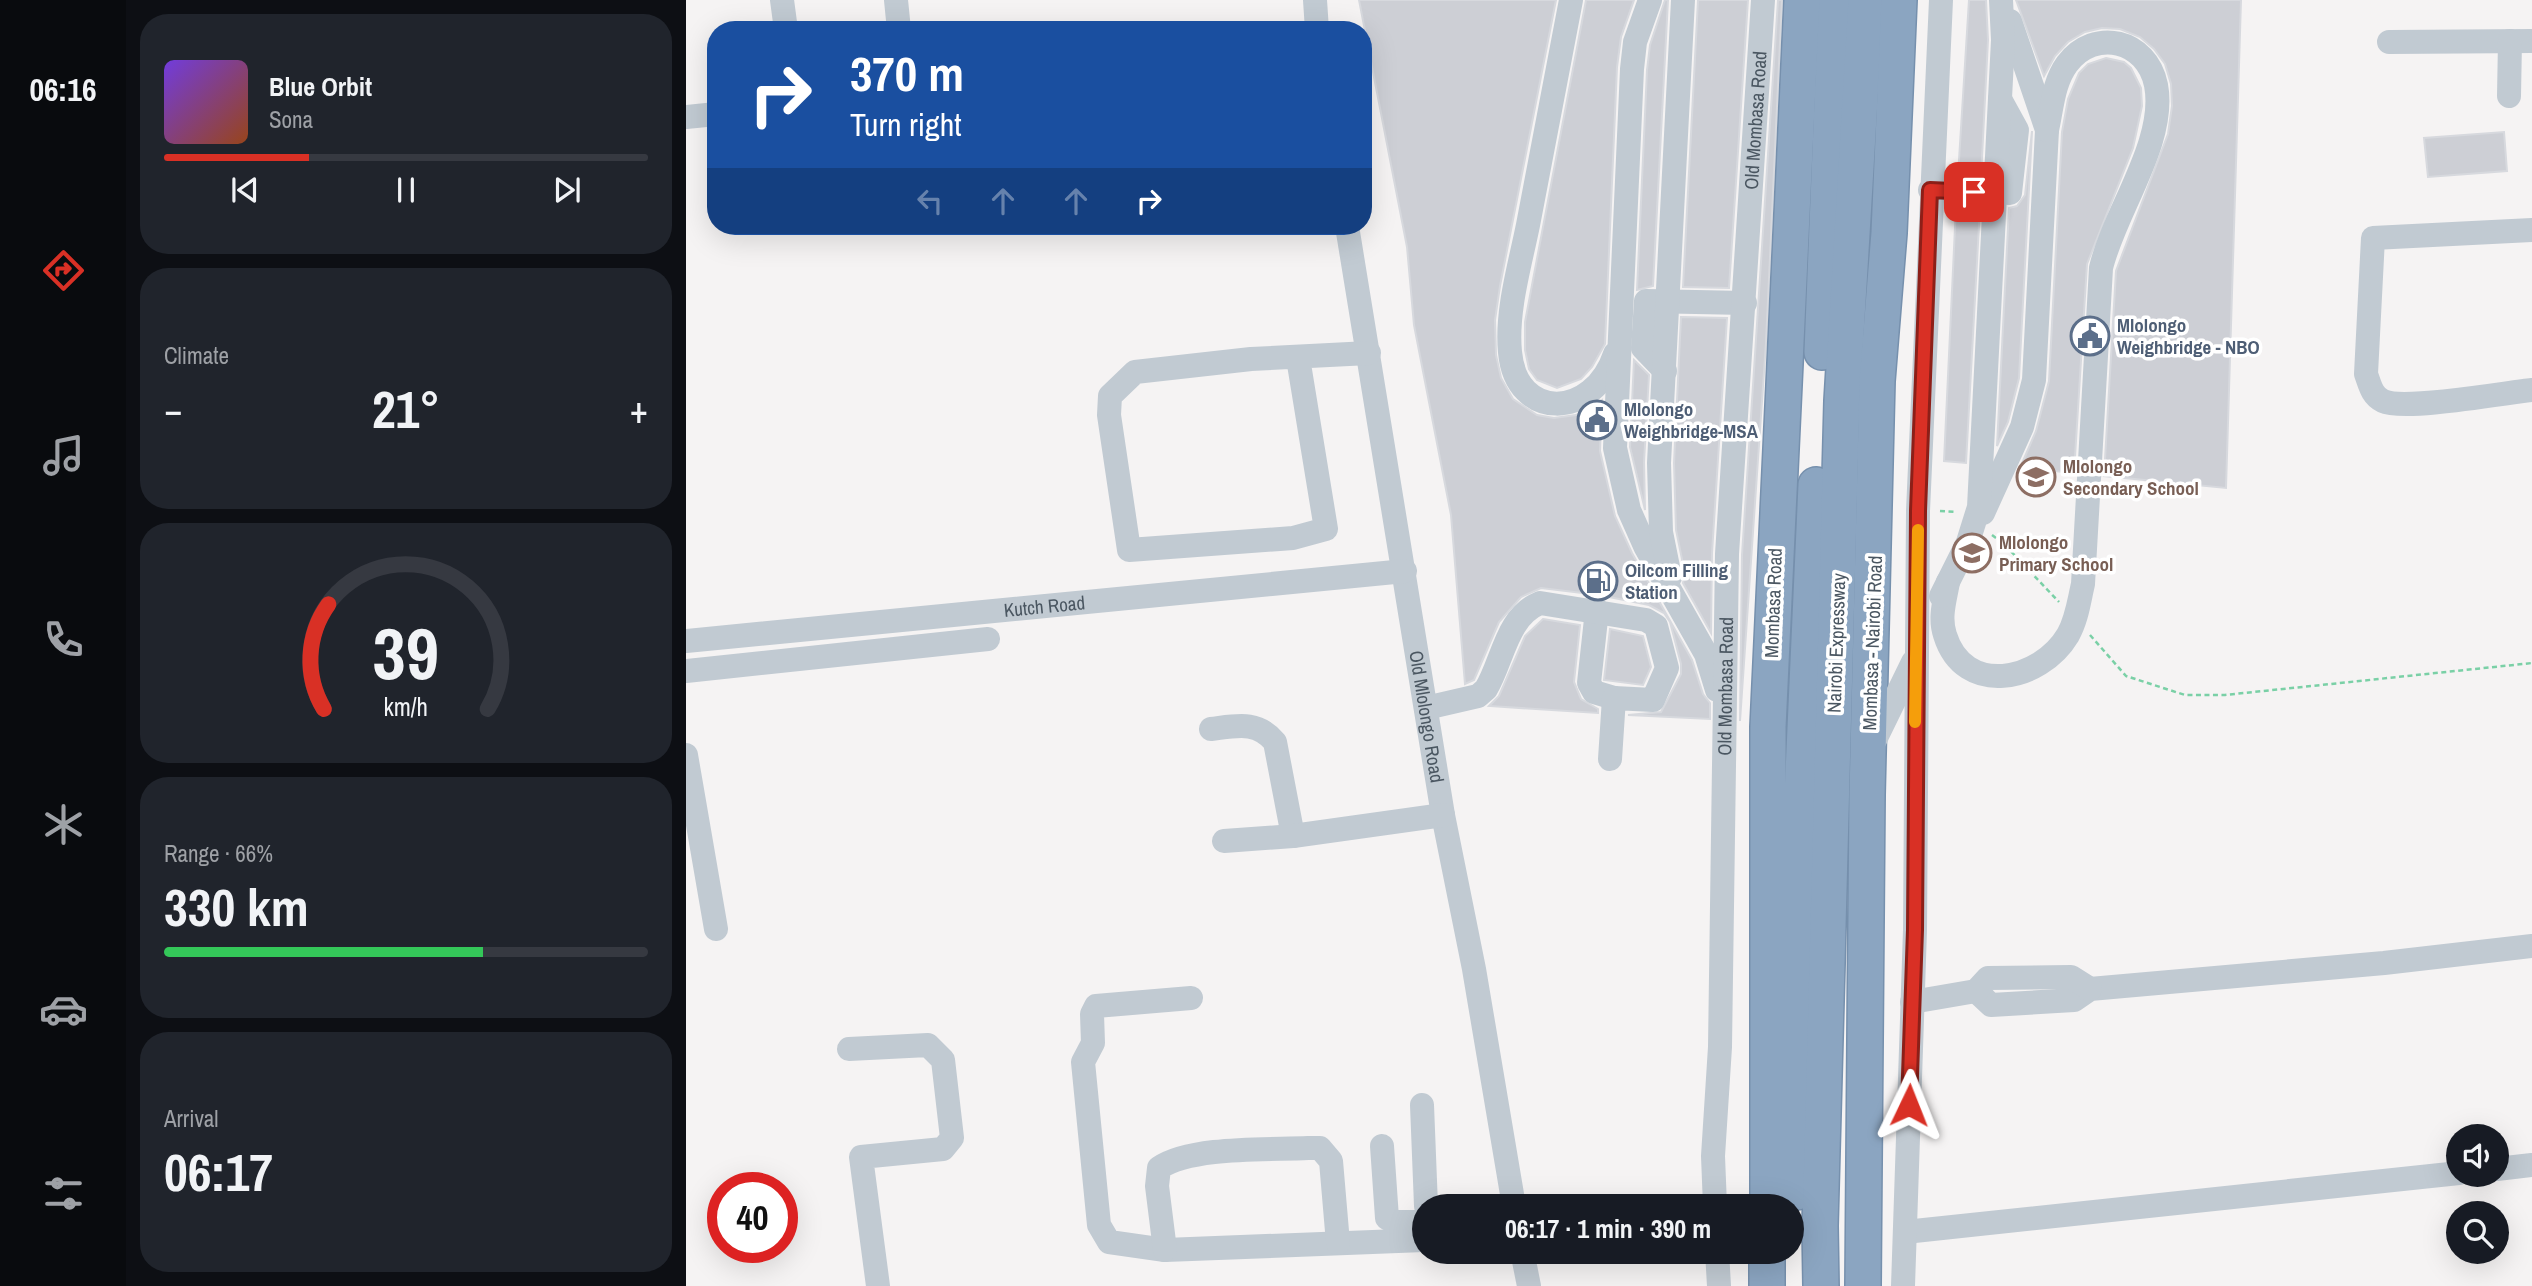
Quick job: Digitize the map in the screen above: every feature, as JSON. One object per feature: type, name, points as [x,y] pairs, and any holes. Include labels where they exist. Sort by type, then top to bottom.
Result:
[{"type":"highway","name":"Mombasa Road","points":[[1768,1194],[1768,727],[1802,0]]},
{"type":"highway","name":"Nairobi Expressway","points":[[1797,1286],[1798,884],[1836,0]]},
{"type":"highway","name":"Nairobi Expressway","points":[[1821,1286],[1820,1226],[1842,401],[1866,0]]},
{"type":"highway","name":"Mombasa - Nairobi Road","points":[[1863,1286],[1867,795],[1877,381],[1888,233],[1899,0]]},
{"type":"highway","points":[[1767,1264],[1767,1286]]},
{"type":"street","points":[[782,0],[785,21]]},
{"type":"street","points":[[896,0],[898,21]]},
{"type":"street","points":[[1315,0],[1316,21]]},
{"type":"street","points":[[1571,0],[1514,295],[1509,350],[1513,372],[1525,390],[1539,399],[1556,404],[1572,403],[1594,390],[1609,368],[1619,343]]},
{"type":"street","points":[[1650,0],[1635,42],[1615,448],[1620,478],[1644,546],[1706,654],[1724,711]]},
{"type":"street","points":[[1676,601],[1661,532],[1659,503],[1683,0]]},
{"type":"street","name":"Old Mombasa Road","points":[[1715,1194],[1713,1156],[1720,1047],[1727,554],[1763,0]]},
{"type":"street","points":[[1903,1286],[1912,1002],[1918,511],[1930,190],[1941,0]]},
{"type":"street","points":[[1973,530],[1981,487],[2003,40],[2002,0]]},
{"type":"street","points":[[2002,0],[2047,130]]},
{"type":"street","points":[[1867,795],[1869,754],[1882,722],[1915,658],[1948,582],[2022,428],[2034,380],[2047,130],[2056,84],[2067,64],[2090,44],[2107,41],[2123,44],[2141,54],[2156,86],[2155,115],[2149,149],[2116,220],[2101,268],[2083,584],[2075,618],[2067,635],[2049,659],[2021,674],[1993,676],[1975,670],[1950,648],[1941,617],[1948,582]]},
{"type":"street","points":[[2389,42],[2521,41],[2509,96]]},
{"type":"street","points":[[686,117],[707,115]]},
{"type":"street","points":[[1930,190],[1996,193]]},
{"type":"street","points":[[2532,230],[2373,238],[2366,374],[2375,395],[2385,402],[2408,404],[2532,390]]},
{"type":"street","name":"Old Mlolongo Road","points":[[1349,235],[1443,815],[1474,969],[1512,1194]]},
{"type":"street","points":[[1668,299],[1745,303]]},
{"type":"street","points":[[1298,358],[1326,530],[1293,538],[1129,550],[1109,415],[1110,396],[1135,372],[1298,358],[1369,353]]},
{"type":"street","name":"Kutch Road","points":[[686,641],[1405,571]]},
{"type":"street","points":[[1426,708],[1478,696],[1486,689],[1511,632],[1533,606],[1550,602],[1597,610],[1656,626],[1667,663],[1653,700],[1615,698],[1594,692],[1589,683],[1597,610]]},
{"type":"street","points":[[686,671],[988,639]]},
{"type":"street","points":[[1609,759],[1615,698]]},
{"type":"street","points":[[1211,729],[1246,725],[1265,730],[1275,741],[1293,836]]},
{"type":"street","points":[[686,755],[716,929]]},
{"type":"street","points":[[1224,841],[1293,836],[1443,815]]},
{"type":"street","points":[[1912,1002],[1976,991],[1991,1005],[2074,1000],[2090,989],[2384,963],[2532,946]]},
{"type":"street","points":[[1191,998],[1096,1006],[1092,1014],[1093,1043],[1083,1062],[1099,1225],[1109,1242],[1165,1250],[1412,1240]]},
{"type":"street","points":[[849,1049],[928,1045],[943,1060],[952,1138],[948,1146],[943,1149],[861,1157],[878,1286]]},
{"type":"street","points":[[1422,1105],[1426,1194]]},
{"type":"street","points":[[1382,1146],[1387,1218],[1394,1222],[1412,1222]]},
{"type":"street","points":[[1165,1250],[1157,1186],[1159,1168],[1168,1162],[1200,1155],[1308,1148],[1320,1149],[1331,1161],[1338,1243]]},
{"type":"street","points":[[2509,1168],[2532,1166]]},
{"type":"street","points":[[1905,1232],[2446,1174]]},
{"type":"street","points":[[1525,1264],[1530,1286]]},
{"type":"street","points":[[1718,1264],[1719,1286]]},
{"type":"path","points":[[1918,511],[1956,511],[1973,530],[2004,544],[2075,618],[2126,677],[2185,695],[2225,695],[2532,663]]},
{"type":"building","points":[[1359,0],[1556,0],[1500,286],[1495,320],[1496,355],[1501,378],[1513,399],[1537,415],[1554,418],[1576,415],[1602,400],[1600,451],[1615,516],[1632,553],[1692,660],[1703,694],[1710,703],[1710,719],[1628,715],[1661,712],[1681,674],[1681,664],[1670,622],[1664,613],[1649,605],[1599,595],[1541,588],[1521,597],[1499,622],[1474,680],[1465,684],[1451,515],[1414,325],[1407,247],[1372,67],[1372,21],[1363,21]]},
{"type":"building","points":[[1586,0],[1634,0],[1621,37],[1617,67],[1605,344],[1592,367],[1581,379],[1557,388],[1537,380],[1529,369],[1525,350],[1525,322]]},
{"type":"building","points":[[1665,0],[1668,0],[1653,286],[1637,290],[1647,70],[1650,45]]},
{"type":"building","points":[[1698,0],[1748,0],[1729,288],[1683,287]]},
{"type":"building","points":[[1778,0],[1782,0],[1766,343],[1740,721],[1742,555]]},
{"type":"building","points":[[1969,0],[1986,0],[1988,40],[1981,177],[1958,176]]},
{"type":"building","points":[[2016,0],[2241,0],[2226,488],[2104,476],[2116,271],[2168,134],[2172,106],[2171,84],[2165,64],[2154,49],[2140,37],[2120,29],[2102,28],[2085,32],[2068,42],[2055,56],[2044,76]]},
{"type":"building","points":[[2106,58],[2124,62],[2131,68],[2141,88],[2142,106],[2133,148],[2087,264],[2074,473],[2020,468],[2036,431],[2049,381],[2062,132],[2068,99],[2079,73],[2088,64]]},
{"type":"building","points":[[2032,131],[2019,378],[2008,422],[1997,446],[2009,208],[2017,206],[2025,195]]},
{"type":"building","points":[[2504,132],[2507,171],[2428,177],[2424,138]]},
{"type":"building","points":[[1956,206],[1980,207],[1966,463],[1944,461]]},
{"type":"building","points":[[1681,317],[1727,318],[1712,553],[1711,633],[1683,583],[1685,574],[1676,530],[1674,463]]},
{"type":"building","points":[[1634,360],[1649,375],[1644,462],[1645,510],[1630,447]]},
{"type":"building","points":[[1543,619],[1580,625],[1574,682],[1581,699],[1598,709],[1598,713],[1489,706],[1499,696],[1525,636]]},
{"type":"building","points":[[1610,629],[1643,636],[1651,667],[1643,685],[1604,680]]},
{"type":"slow traffic","points":[[1915,722],[1918,530]]},
{"type":"place","name":"Mlolongo Weighbridge - NBO","points":[[2090,336]]},
{"type":"place","name":"Mlolongo Weighbridge-MSA","points":[[1597,420]]},
{"type":"place","name":"Mlolongo Secondary School","points":[[2036,477]]},
{"type":"place","name":"Mlolongo Primary School","points":[[1972,553]]},
{"type":"place","name":"Oilcom Filling Station","points":[[1598,581]]},
{"type":"route","points":[[1909,1105],[1915,930],[1918,511],[1930,190],[1974,192]]}]
